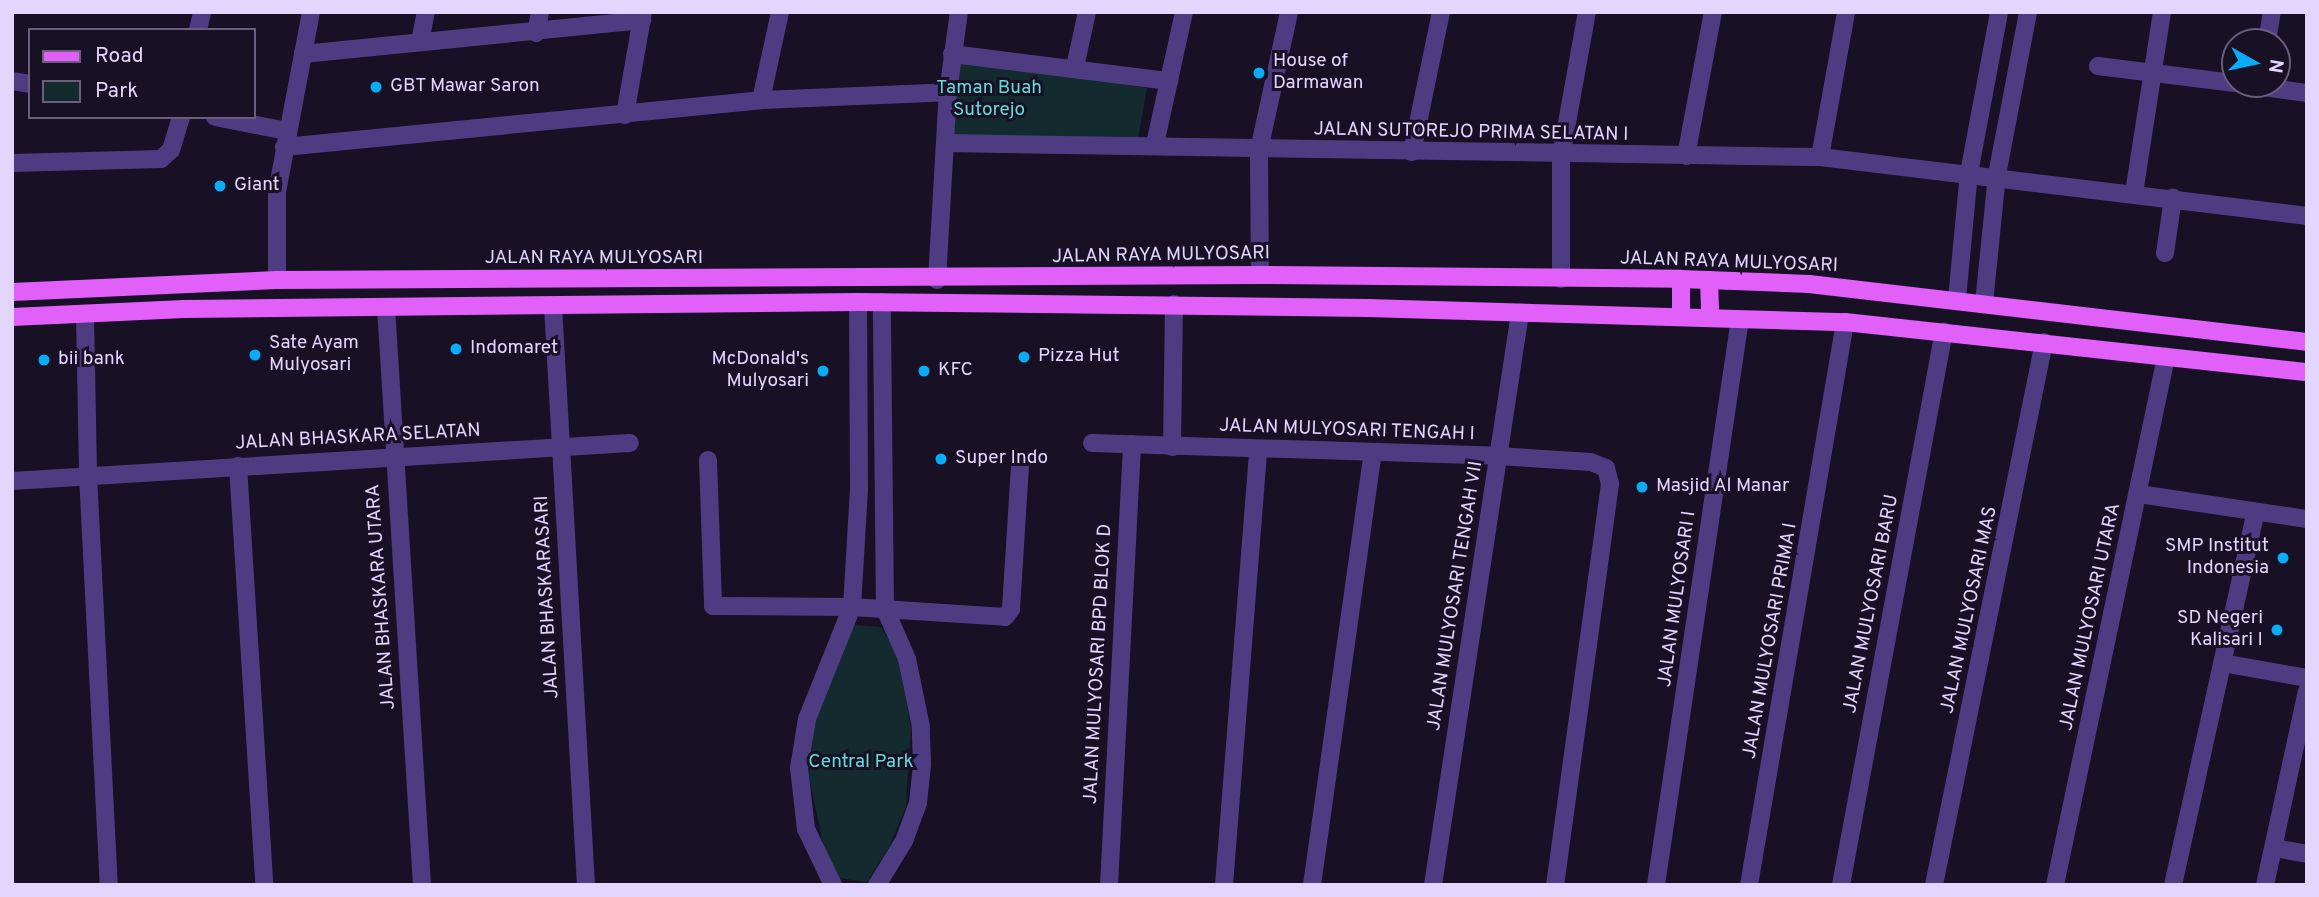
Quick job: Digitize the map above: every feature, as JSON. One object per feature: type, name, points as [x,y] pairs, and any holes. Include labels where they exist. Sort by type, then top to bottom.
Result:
[{"type":"main road","name":"JALAN RAYA MULYOSARI","points":[[12,292],[277,281],[937,280],[1260,275],[1681,279],[1809,284],[1957,299],[2307,342]]},
{"type":"main road","points":[[1220,276],[1221,305]]},
{"type":"main road","points":[[1681,279],[1681,316]]},
{"type":"main road","points":[[1709,280],[1710,318]]},
{"type":"main road","points":[[449,281],[451,305]]},
{"type":"main road","points":[[12,317],[451,305],[858,302],[1174,304],[1681,316],[1845,322],[2307,372]]},
{"type":"street","points":[[277,281],[277,192],[311,12]]},
{"type":"street","points":[[420,41],[426,12]]},
{"type":"street","points":[[536,33],[540,12]]},
{"type":"street","points":[[761,100],[780,12]]},
{"type":"street","points":[[937,280],[948,92],[959,12]]},
{"type":"street","points":[[1075,67],[1087,12]]},
{"type":"street","points":[[1155,144],[1184,12]]},
{"type":"street","points":[[1260,275],[1259,150],[1289,12]]},
{"type":"street","points":[[1412,152],[1441,12]]},
{"type":"street","points":[[1561,279],[1561,156],[1587,12]]},
{"type":"street","points":[[1686,156],[1713,12]]},
{"type":"street","points":[[1820,157],[1846,12]]},
{"type":"street","points":[[1957,299],[1969,173],[1999,12]]},
{"type":"street","points":[[1984,303],[1997,175],[2028,12]]},
{"type":"street","points":[[2134,193],[2162,12]]},
{"type":"street","points":[[303,54],[420,41],[536,33],[643,16],[625,115]]},
{"type":"street","points":[[952,54],[1075,67],[1169,81]]},
{"type":"street","points":[[2098,65],[2221,81]]},
{"type":"street","points":[[221,119],[286,139],[625,115],[761,100],[948,92]]},
{"type":"street","points":[[12,163],[161,159],[171,150],[180,119]]},
{"type":"street","name":"JALAN SUTOREJO PRIMA SELATAN I","points":[[944,143],[1155,144],[1259,150],[1561,156],[1820,157],[1997,175],[2307,215]]},
{"type":"street","points":[[2165,253],[2173,198]]},
{"type":"street","points":[[833,885],[806,829],[799,768],[807,719],[852,607],[859,489],[858,302]]},
{"type":"street","points":[[877,885],[913,815],[922,764],[921,727],[906,659],[886,609],[882,302]]},
{"type":"street","points":[[1172,447],[1174,304]]},
{"type":"street","name":"JALAN BHASKARASARI","points":[[553,306],[586,885]]},
{"type":"street","name":"JALAN BHASKARA UTARA","points":[[386,307],[393,457],[422,885]]},
{"type":"street","name":"JALAN MULYOSARI TENGAH VII","points":[[1433,885],[1520,313]]},
{"type":"street","points":[[85,315],[88,475],[110,885]]},
{"type":"street","name":"JALAN MULYOSARI I","points":[[1656,885],[1740,318]]},
{"type":"street","name":"JALAN MULYOSARI PRIMA I","points":[[1749,885],[1845,322]]},
{"type":"street","name":"JALAN MULYOSARI BARU","points":[[1841,885],[1944,331]]},
{"type":"street","name":"JALAN MULYOSARI MAS","points":[[1934,885],[2044,342]]},
{"type":"street","name":"JALAN MULYOSARI UTARA","points":[[2055,885],[2166,357]]},
{"type":"street","name":"JALAN BHASKARA SELATAN","points":[[12,481],[630,443]]},
{"type":"street","name":"JALAN MULYOSARI TENGAH I","points":[[1092,443],[1498,456],[1600,465],[1608,471],[1611,484],[1555,885]]},
{"type":"street","name":"JALAN MULYOSARI BPD BLOK D","points":[[1109,885],[1132,445]]},
{"type":"street","points":[[1224,885],[1258,450]]},
{"type":"street","points":[[1312,885],[1373,453]]},
{"type":"street","points":[[708,460],[711,604],[720,608],[852,607],[1008,615],[1020,467]]},
{"type":"street","points":[[238,466],[264,885]]},
{"type":"street","points":[[859,489],[885,489]]},
{"type":"street","points":[[2139,494],[2307,519]]},
{"type":"street","points":[[2173,885],[2256,512]]},
{"type":"street","points":[[2222,663],[2307,678]]},
{"type":"street","points":[[2265,885],[2307,691]]},
{"type":"street","points":[[2274,848],[2307,854]]},
{"type":"green space","name":"Taman Buah Sutorejo","points":[[955,59],[1147,88],[1138,139],[951,136]]},
{"type":"green space","name":"Central Park","points":[[855,625],[881,627],[890,642],[900,665],[911,729],[906,806],[890,845],[867,882],[838,878],[823,843],[809,777],[814,724],[843,644]]},
{"type":"place","name":"House of Darmawan","points":[[1259,73]]},
{"type":"place","name":"GBT Mawar Saron","points":[[376,87]]},
{"type":"place","name":"Giant","points":[[220,186]]},
{"type":"place","name":"Indomaret","points":[[456,349]]},
{"type":"place","name":"Sate Ayam Mulyosari","points":[[255,355]]},
{"type":"place","name":"Pizza Hut","points":[[1024,357]]},
{"type":"place","name":"bii bank","points":[[44,360]]},
{"type":"place","name":"McDonald's Mulyosari","points":[[823,371]]},
{"type":"place","name":"KFC","points":[[924,371]]},
{"type":"place","name":"Super Indo","points":[[941,459]]},
{"type":"place","name":"Masjid Al Manar","points":[[1642,487]]},
{"type":"place","name":"SMP Institut Indonesia","points":[[2283,558]]},
{"type":"place","name":"SD Negeri Kalisari I","points":[[2277,630]]}]
